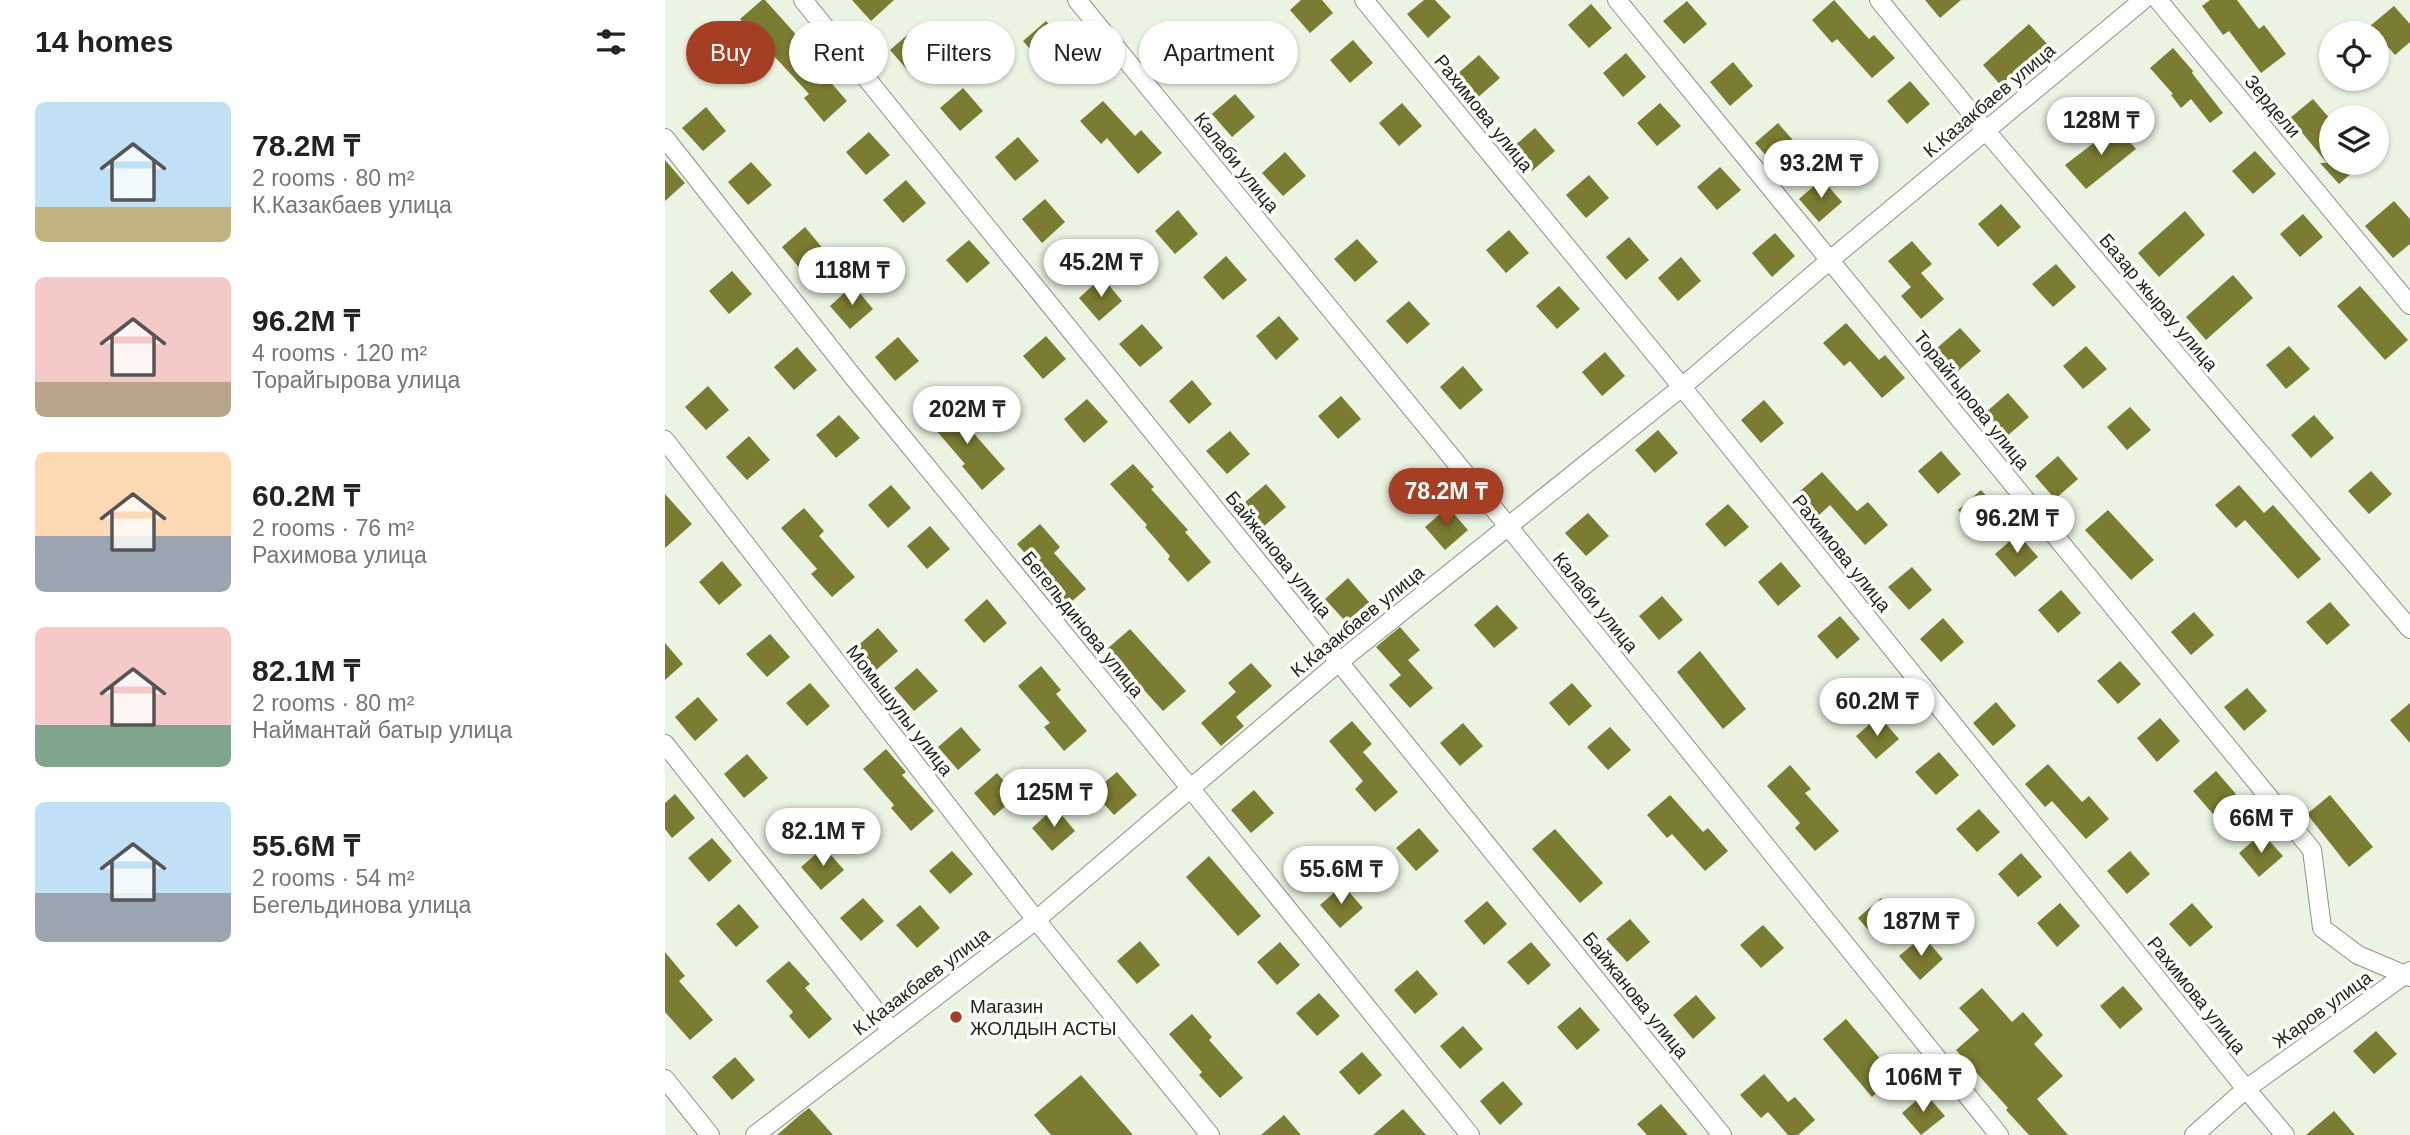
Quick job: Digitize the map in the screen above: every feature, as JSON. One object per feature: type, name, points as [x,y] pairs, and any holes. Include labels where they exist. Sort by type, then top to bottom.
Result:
[{"type":"street","name":"Байжанова улица","points":[[803,0],[1722,1135]]},
{"type":"street","name":"Калаби улица","points":[[1077,0],[1509,526],[1999,1135]]},
{"type":"street","name":"Рахимова улица","points":[[1364,0],[1682,387],[2285,1135]]},
{"type":"street","name":"Торайгырова улица","points":[[1617,0],[2312,850],[2322,928],[2358,955],[2409,974]]},
{"type":"street","name":"Базар жырау улица","points":[[1879,0],[1986,131],[2410,629]]},
{"type":"street","name":"К.Казакбаев улица","points":[[755,1135],[1036,920],[1339,662],[1682,387],[1830,260],[2143,0]]},
{"type":"street","name":"Зердели","points":[[2158,0],[2410,305]]},
{"type":"street","name":"Бегельдинова улица","points":[[665,138],[854,379],[1191,789],[1469,1135]]},
{"type":"street","name":"Момышулы улица","points":[[665,440],[1036,920],[1210,1135]]},
{"type":"street","points":[[665,744],[891,1030]]},
{"type":"street","name":"Жаров улица","points":[[2194,1135],[2246,1089],[2409,974]]},
{"type":"street","points":[[665,1079],[711,1135]]},
{"type":"building","points":[[765,0],[789,27],[789,72],[775,57],[775,21],[740,19]]},
{"type":"building","points":[[852,0],[894,0],[871,21]]},
{"type":"building","points":[[1301,0],[1322,0],[1333,13],[1310,33],[1290,10]]},
{"type":"building","points":[[1424,0],[1435,0],[1451,17],[1428,38],[1407,14]]},
{"type":"building","points":[[1834,0],[1869,39],[1874,35],[1895,58],[1872,78],[1837,39],[1832,43],[1812,20]]},
{"type":"building","points":[[1925,0],[1961,0],[1940,18]]},
{"type":"building","points":[[2210,0],[2237,0],[2259,29],[2264,25],[2286,54],[2261,73],[2229,31],[2223,35],[2202,6]]},
{"type":"building","points":[[1687,1],[1707,24],[1684,44],[1663,21]]},
{"type":"building","points":[[1591,4],[1612,28],[1589,48],[1568,25]]},
{"type":"building","points":[[2394,6],[2410,24],[2410,42],[2395,55],[2389,48],[2389,21],[2376,21]]},
{"type":"building","points":[[2029,24],[2050,47],[2003,88],[1983,65]]},
{"type":"building","points":[[1029,36],[1029,48],[1023,41]]},
{"type":"building","points":[[902,40],[902,64],[890,50]]},
{"type":"building","points":[[1353,40],[1373,63],[1350,83],[1330,60]]},
{"type":"building","points":[[2173,48],[2223,113],[2210,123],[2191,99],[2181,108],[2171,95],[2173,94],[2150,68]]},
{"type":"building","points":[[1626,53],[1646,77],[1623,97],[1603,73]]},
{"type":"building","points":[[1479,55],[1500,78],[1476,99],[1456,75]]},
{"type":"building","points":[[1733,62],[1753,86],[1730,106],[1710,82]]},
{"type":"building","points":[[1910,81],[1930,104],[1907,124],[1887,101]]},
{"type":"building","points":[[800,84],[832,84],[847,101],[824,122],[804,98],[809,94]]},
{"type":"building","points":[[963,88],[983,111],[960,131],[940,108]]},
{"type":"building","points":[[1235,94],[1255,117],[1232,137],[1212,114]]},
{"type":"building","points":[[2313,99],[2319,106],[2319,153],[2290,118]]},
{"type":"building","points":[[1103,101],[1135,136],[1141,130],[1162,153],[1138,174],[1107,138],[1101,144],[1080,121]]},
{"type":"building","points":[[1402,103],[1422,126],[1399,146],[1379,123]]},
{"type":"building","points":[[1660,103],[1681,126],[1657,146],[1637,123]]},
{"type":"building","points":[[706,107],[726,131],[703,151],[682,128]]},
{"type":"building","points":[[1778,123],[1798,146],[1775,166],[1755,143]]},
{"type":"building","points":[[2116,126],[2136,149],[2086,189],[2065,165]]},
{"type":"building","points":[[1535,128],[1555,151],[1532,171],[1512,148]]},
{"type":"building","points":[[869,132],[890,155],[866,175],[846,152]]},
{"type":"building","points":[[1018,137],[1039,161],[1015,181],[995,157]]},
{"type":"building","points":[[2255,151],[2276,174],[2253,194],[2232,171]]},
{"type":"building","points":[[1285,152],[1306,176],[1283,196],[1262,173]]},
{"type":"building","points":[[665,160],[685,183],[665,201]]},
{"type":"building","points":[[751,162],[772,185],[748,205],[728,182]]},
{"type":"building","points":[[1720,167],[1741,190],[1717,210],[1697,187]]},
{"type":"building","points":[[1589,175],[1609,198],[1586,218],[1566,195]]},
{"type":"building","points":[[2331,175],[2349,175],[2339,184]]},
{"type":"building","points":[[1822,179],[1842,202],[1819,222],[1799,199]]},
{"type":"building","points":[[906,180],[926,203],[903,223],[883,200]]},
{"type":"building","points":[[1045,199],[1065,222],[1042,243],[1022,219]]},
{"type":"building","points":[[2394,201],[2410,219],[2410,244],[2393,258],[2365,226]]},
{"type":"building","points":[[2001,204],[2021,227],[1998,247],[1978,224]]},
{"type":"building","points":[[1178,210],[1198,234],[1175,254],[1155,231]]},
{"type":"building","points":[[2185,211],[2205,235],[2159,277],[2138,253]]},
{"type":"building","points":[[2303,214],[2323,237],[2300,257],[2280,234]]},
{"type":"building","points":[[805,227],[825,251],[802,271],[782,247]]},
{"type":"building","points":[[1509,230],[1529,253],[1506,273],[1486,250]]},
{"type":"building","points":[[1775,233],[1795,256],[1772,277],[1752,253]]},
{"type":"building","points":[[1629,237],[1649,260],[1626,280],[1606,257]]},
{"type":"building","points":[[1357,239],[1378,262],[1355,282],[1334,259]]},
{"type":"building","points":[[969,240],[990,263],[967,283],[946,260]]},
{"type":"building","points":[[1912,241],[1932,264],[1921,273],[1944,299],[1921,319],[1901,296],[1911,287],[1888,261]]},
{"type":"building","points":[[1226,256],[1247,280],[1223,300],[1203,277]]},
{"type":"building","points":[[1681,257],[1701,281],[1678,301],[1658,278]]},
{"type":"building","points":[[2056,264],[2076,287],[2053,307],[2032,284]]},
{"type":"building","points":[[732,271],[752,294],[729,314],[709,291]]},
{"type":"building","points":[[2233,275],[2253,298],[2206,340],[2186,317]]},
{"type":"building","points":[[1102,277],[1122,301],[1099,321],[1079,298]]},
{"type":"building","points":[[853,285],[873,309],[850,329],[830,306]]},
{"type":"building","points":[[1559,286],[1580,309],[1557,329],[1536,306]]},
{"type":"building","points":[[2360,286],[2408,340],[2385,360],[2337,306]]},
{"type":"building","points":[[1409,301],[1430,324],[1407,344],[1386,321]]},
{"type":"building","points":[[1279,316],[1299,339],[1276,360],[1256,336]]},
{"type":"building","points":[[1846,323],[1879,360],[1885,355],[1905,378],[1882,398],[1850,361],[1844,366],[1823,343]]},
{"type":"building","points":[[1142,324],[1163,348],[1140,367],[1119,344]]},
{"type":"building","points":[[1960,328],[1981,351],[1958,371],[1937,348]]},
{"type":"building","points":[[1046,336],[1066,359],[1043,379],[1023,356]]},
{"type":"building","points":[[898,337],[919,361],[895,381],[875,357]]},
{"type":"building","points":[[2086,346],[2107,369],[2083,389],[2063,366]]},
{"type":"building","points":[[2289,346],[2310,369],[2286,389],[2266,365]]},
{"type":"building","points":[[797,347],[817,370],[794,390],[774,367]]},
{"type":"building","points":[[1605,352],[1625,376],[1602,396],[1582,372]]},
{"type":"building","points":[[1463,366],[1483,390],[1460,410],[1440,387]]},
{"type":"building","points":[[1192,380],[1212,404],[1189,424],[1169,401]]},
{"type":"building","points":[[708,386],[729,410],[706,430],[685,407]]},
{"type":"building","points":[[2008,393],[2029,417],[2006,437],[1985,413]]},
{"type":"building","points":[[1341,396],[1361,419],[1338,439],[1318,416]]},
{"type":"building","points":[[1087,399],[1108,422],[1084,443],[1064,419]]},
{"type":"building","points":[[1764,400],[1784,423],[1761,443],[1741,420]]},
{"type":"building","points":[[952,402],[972,425],[969,428],[1005,469],[982,490],[962,466],[965,464],[929,422]]},
{"type":"building","points":[[2130,407],[2151,430],[2127,450],[2107,427]]},
{"type":"building","points":[[839,415],[860,438],[836,458],[816,435]]},
{"type":"building","points":[[2314,415],[2334,438],[2311,458],[2291,435]]},
{"type":"building","points":[[1658,430],[1678,453],[1655,473],[1635,450]]},
{"type":"building","points":[[1230,431],[1250,454],[1227,474],[1206,451]]},
{"type":"building","points":[[749,436],[770,460],[747,480],[726,457]]},
{"type":"building","points":[[1941,451],[1961,474],[1938,494],[1918,471]]},
{"type":"building","points":[[2058,456],[2078,479],[2055,499],[2035,476]]},
{"type":"building","points":[[1133,464],[1154,487],[1151,489],[1188,530],[1185,532],[1211,562],[1188,582],[1168,559],[1170,556],[1145,527],[1147,525],[1110,484]]},
{"type":"building","points":[[2371,471],[2392,494],[2369,514],[2348,491]]},
{"type":"building","points":[[1822,472],[1857,511],[1868,502],[1888,525],[1865,545],[1830,505],[1819,515],[1799,492]]},
{"type":"building","points":[[1266,484],[1286,507],[1263,527],[1243,504]]},
{"type":"building","points":[[891,485],[911,508],[888,528],[868,505]]},
{"type":"building","points":[[2239,485],[2264,513],[2273,505],[2321,559],[2298,579],[2245,520],[2236,528],[2215,505]]},
{"type":"building","points":[[1981,490],[2002,513],[1979,533],[1958,510]]},
{"type":"building","points":[[665,494],[692,524],[665,548]]},
{"type":"building","points":[[1728,504],[1749,527],[1725,547],[1705,524]]},
{"type":"building","points":[[1448,507],[1468,530],[1445,550],[1425,527]]},
{"type":"building","points":[[804,508],[824,531],[819,536],[855,577],[832,597],[811,574],[817,569],[781,528]]},
{"type":"building","points":[[2108,510],[2154,560],[2131,580],[2085,530]]},
{"type":"building","points":[[1588,513],[1609,536],[1586,556],[1565,533]]},
{"type":"building","points":[[1040,524],[1060,547],[1054,553],[1086,589],[1063,609],[1042,586],[1049,581],[1017,544]]},
{"type":"building","points":[[930,526],[950,549],[927,569],[907,546]]},
{"type":"building","points":[[2018,534],[2038,557],[2015,577],[1995,554]]},
{"type":"building","points":[[722,561],[742,585],[719,605],[699,582]]},
{"type":"building","points":[[1781,562],[1801,586],[1778,606],[1758,582]]},
{"type":"building","points":[[1912,567],[1932,590],[1909,610],[1888,587]]},
{"type":"building","points":[[1348,578],[1369,602],[1346,622],[1325,599]]},
{"type":"building","points":[[2061,590],[2081,613],[2058,633],[2038,610]]},
{"type":"building","points":[[1662,596],[1683,620],[1659,640],[1639,616]]},
{"type":"building","points":[[987,599],[1007,623],[984,643],[964,620]]},
{"type":"building","points":[[2330,602],[2350,625],[2327,645],[2306,622]]},
{"type":"building","points":[[1497,605],[1518,628],[1494,648],[1474,625]]},
{"type":"building","points":[[2194,612],[2214,635],[2191,655],[2171,632]]},
{"type":"building","points":[[1840,616],[1860,639],[1837,659],[1817,636]]},
{"type":"building","points":[[1943,618],[1964,642],[1941,662],[1920,639]]},
{"type":"building","points":[[1400,627],[1420,650],[1408,660],[1433,688],[1410,708],[1389,685],[1401,675],[1376,647]]},
{"type":"building","points":[[878,628],[898,651],[875,671],[855,648]]},
{"type":"building","points":[[1130,629],[1186,691],[1163,711],[1107,649]]},
{"type":"building","points":[[770,634],[790,657],[767,677],[746,654]]},
{"type":"building","points":[[665,643],[683,664],[665,680]]},
{"type":"building","points":[[1700,651],[1746,709],[1723,729],[1677,672]]},
{"type":"building","points":[[2120,661],[2141,684],[2118,704],[2097,681]]},
{"type":"building","points":[[1251,663],[1272,686],[1236,717],[1244,726],[1221,746],[1201,723],[1236,692],[1228,683]]},
{"type":"building","points":[[1041,666],[1061,690],[1056,694],[1087,731],[1064,751],[1044,727],[1050,723],[1018,686]]},
{"type":"building","points":[[917,668],[938,691],[914,711],[894,688]]},
{"type":"building","points":[[810,683],[830,706],[807,726],[786,703]]},
{"type":"building","points":[[1572,683],[1592,706],[1569,726],[1549,703]]},
{"type":"building","points":[[2247,688],[2267,711],[2244,731],[2224,707]]},
{"type":"building","points":[[698,697],[718,720],[695,741],[675,717]]},
{"type":"building","points":[[1996,702],[2016,726],[1993,746],[1973,723]]},
{"type":"building","points":[[2410,703],[2410,743],[2390,720]]},
{"type":"building","points":[[1879,716],[1899,739],[1876,759],[1856,736]]},
{"type":"building","points":[[2160,718],[2180,741],[2157,762],[2137,738]]},
{"type":"building","points":[[1352,721],[1372,744],[1363,752],[1398,792],[1375,812],[1355,789],[1363,781],[1329,741]]},
{"type":"building","points":[[1463,723],[1483,746],[1460,766],[1440,743]]},
{"type":"building","points":[[961,727],[981,750],[958,770],[938,747]]},
{"type":"building","points":[[1610,727],[1631,750],[1608,770],[1587,747]]},
{"type":"building","points":[[886,749],[906,772],[902,775],[934,811],[911,831],[891,808],[894,805],[863,769]]},
{"type":"building","points":[[1939,752],[1959,775],[1936,795],[1915,772]]},
{"type":"building","points":[[747,754],[768,778],[744,798],[724,774]]},
{"type":"building","points":[[2048,764],[2082,802],[2089,796],[2109,819],[2086,839],[2052,801],[2045,807],[2025,784]]},
{"type":"building","points":[[1790,765],[1811,789],[1805,793],[1839,831],[1815,851],[1795,828],[1800,823],[1767,786]]},
{"type":"building","points":[[2216,771],[2236,794],[2213,814],[2193,791]]},
{"type":"building","points":[[1117,772],[1137,795],[1114,815],[1093,792]]},
{"type":"building","points":[[997,773],[1017,796],[994,816],[974,793]]},
{"type":"building","points":[[1254,790],[1274,813],[1251,833],[1231,810]]},
{"type":"building","points":[[675,794],[695,818],[672,838],[665,829],[665,803]]},
{"type":"building","points":[[1670,795],[1703,832],[1708,828],[1728,851],[1705,871],[1672,834],[1667,838],[1647,815]]},
{"type":"building","points":[[2330,795],[2373,847],[2349,867],[2307,814]]},
{"type":"building","points":[[1055,807],[1075,831],[1052,851],[1032,828]]},
{"type":"building","points":[[1979,809],[2000,832],[1977,852],[1956,829]]},
{"type":"building","points":[[1419,828],[1439,851],[1416,871],[1396,848]]},
{"type":"building","points":[[1555,829],[1603,883],[1580,903],[1532,849]]},
{"type":"building","points":[[2262,833],[2283,856],[2259,877],[2239,853]]},
{"type":"building","points":[[712,838],[732,861],[709,882],[688,858]]},
{"type":"building","points":[[824,847],[844,870],[821,890],[801,867]]},
{"type":"building","points":[[952,851],[973,874],[950,894],[929,871]]},
{"type":"building","points":[[2130,851],[2150,874],[2127,894],[2107,871]]},
{"type":"building","points":[[2021,853],[2042,877],[2018,897],[1998,874]]},
{"type":"building","points":[[1209,856],[1261,916],[1238,936],[1186,877]]},
{"type":"building","points":[[1343,885],[1363,908],[1340,928],[1320,905]]},
{"type":"building","points":[[863,898],[884,921],[861,941],[840,918]]},
{"type":"building","points":[[1881,898],[1901,921],[1878,941],[1858,918]]},
{"type":"building","points":[[1487,901],[1507,924],[1484,945],[1464,921]]},
{"type":"building","points":[[2060,903],[2080,926],[2057,947],[2037,923]]},
{"type":"building","points":[[2192,903],[2213,927],[2190,947],[2169,924]]},
{"type":"building","points":[[739,904],[759,927],[736,947],[716,924]]},
{"type":"building","points":[[920,905],[940,928],[917,948],[896,925]]},
{"type":"building","points":[[1630,919],[1650,942],[1627,962],[1606,939]]},
{"type":"building","points":[[1763,925],[1784,948],[1761,968],[1740,945]]},
{"type":"building","points":[[1923,936],[1943,959],[1920,980],[1899,956]]},
{"type":"building","points":[[1140,941],[1160,965],[1137,984],[1117,961]]},
{"type":"building","points":[[1280,942],[1300,965],[1277,985],[1257,962]]},
{"type":"building","points":[[1531,942],[1551,965],[1528,985],[1507,962]]},
{"type":"building","points":[[665,952],[685,976],[679,981],[713,1020],[690,1040],[665,1012]]},
{"type":"building","points":[[789,961],[810,984],[805,988],[832,1019],[809,1039],[789,1016],[793,1012],[766,981]]},
{"type":"building","points":[[1417,970],[1438,994],[1415,1014],[1394,990]]},
{"type":"building","points":[[2123,986],[2143,1009],[2120,1029],[2100,1006]]},
{"type":"building","points":[[1982,988],[2012,1022],[2023,1012],[2043,1035],[2034,1044],[2063,1076],[2037,1099],[2068,1135],[2029,1135],[1956,1050],[1979,1030],[1959,1008]]},
{"type":"building","points":[[1319,993],[1340,1016],[1317,1036],[1296,1013]]},
{"type":"building","points":[[1696,995],[1716,1018],[1693,1039],[1673,1015]]},
{"type":"building","points":[[1580,1007],[1600,1030],[1577,1050],[1557,1027]]},
{"type":"building","points":[[1192,1014],[1212,1037],[1209,1040],[1243,1078],[1220,1098],[1199,1075],[1202,1072],[1169,1034]]},
{"type":"building","points":[[1846,1019],[1895,1076],[1872,1097],[1823,1039]]},
{"type":"building","points":[[1463,1026],[1483,1049],[1460,1069],[1440,1046]]},
{"type":"building","points":[[2376,1031],[2397,1054],[2374,1074],[2353,1051]]},
{"type":"building","points":[[1362,1052],[1382,1075],[1359,1095],[1339,1072]]},
{"type":"building","points":[[735,1057],[755,1080],[732,1100],[712,1077]]},
{"type":"building","points":[[1764,1074],[1788,1102],[1795,1097],[1815,1120],[1798,1135],[1788,1135],[1768,1112],[1761,1118],[1740,1095]]},
{"type":"building","points":[[1081,1075],[1133,1135],[1051,1135],[1034,1115]]},
{"type":"building","points":[[1503,1081],[1523,1104],[1500,1125],[1480,1101]]},
{"type":"building","points":[[1925,1093],[1945,1116],[1921,1135],[1902,1113]]},
{"type":"building","points":[[1661,1104],[1688,1135],[1647,1135],[1637,1124]]},
{"type":"building","points":[[809,1108],[833,1135],[777,1135],[800,1115]]},
{"type":"building","points":[[1403,1109],[1426,1135],[1373,1135]]},
{"type":"building","points":[[2334,1111],[2355,1135],[2306,1135]]},
{"type":"building","points":[[1284,1115],[1301,1135],[1261,1135]]},
{"type":"place","name":"Магазин ЖОЛДЫН АСТЫ","points":[[956,1017]]}]
